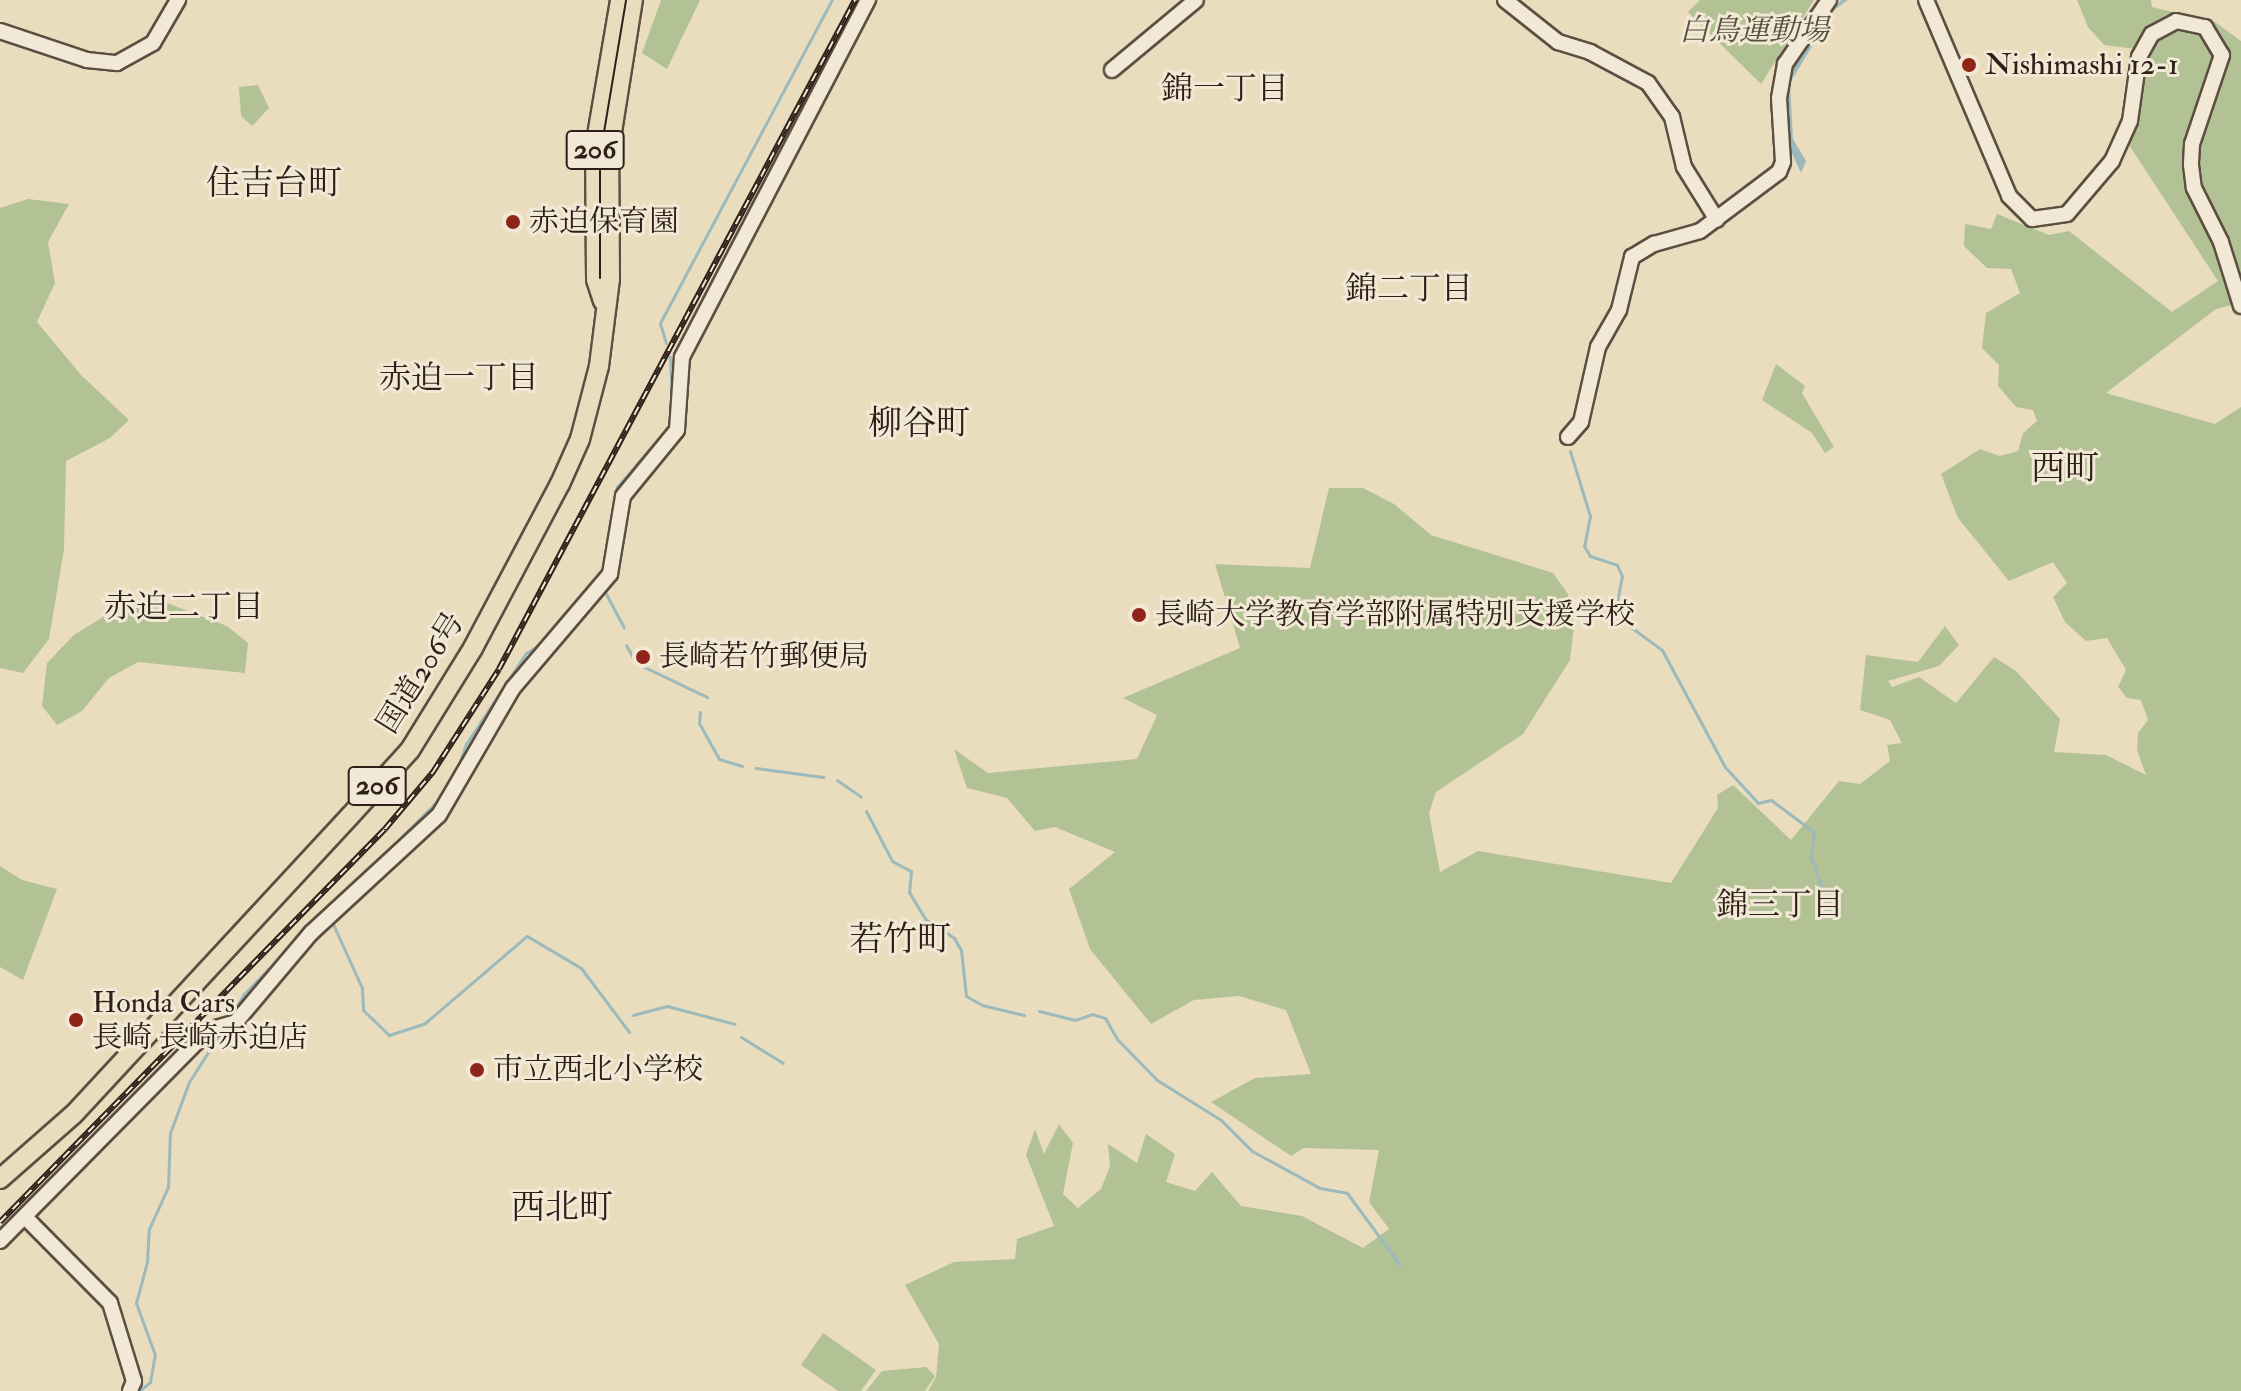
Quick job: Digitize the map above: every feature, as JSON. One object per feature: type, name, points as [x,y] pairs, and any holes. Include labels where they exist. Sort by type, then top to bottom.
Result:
[{"type":"highway","name":"国道206号","points":[[603,301],[596,279],[595,147],[620,0]]},
{"type":"highway","name":"国道206号","points":[[0,1179],[74,1114],[410,750],[473,648],[560,484],[580,439],[599,366],[603,301],[610,279],[610,137],[633,0]]},
{"type":"street","points":[[0,31],[87,60],[117,63],[153,43],[178,0]]},
{"type":"street","points":[[0,1241],[196,1043],[218,1028],[233,1023],[311,933],[439,815],[513,688],[580,615],[610,574],[623,496],[677,430],[682,357],[868,0]]},
{"type":"street","points":[[1112,70],[1196,0]]},
{"type":"street","points":[[1505,0],[1558,42],[1590,52],[1648,83],[1672,117],[1684,167],[1717,220]]},
{"type":"street","points":[[1568,437],[1581,422],[1598,347],[1619,310],[1632,257],[1717,220],[1779,172],[1783,162],[1779,98],[1785,64],[1829,0]]},
{"type":"street","points":[[1926,0],[2009,196],[2032,219],[2067,214],[2112,161],[2130,121],[2139,57],[2152,34],[2176,21],[2205,27],[2222,55],[2192,144],[2191,165],[2194,188],[2221,242],[2241,306]]},
{"type":"street","points":[[25,1217],[110,1303],[134,1381],[130,1391]]},
{"type":"green space","points":[[661,0],[700,0],[667,69],[642,53]]},
{"type":"green space","name":"白鳥運動場","points":[[1700,0],[1814,0],[1761,84],[1688,12]]},
{"type":"green space","points":[[2077,0],[2151,0],[2152,7],[2215,22],[2241,41],[2241,303],[2216,309],[2106,393],[2215,424],[2241,407],[2241,1391],[928,1391],[936,1377],[939,1344],[905,1285],[954,1262],[1015,1259],[1017,1239],[1054,1226],[1026,1155],[1035,1129],[1044,1154],[1059,1124],[1073,1143],[1063,1194],[1078,1208],[1101,1189],[1110,1166],[1108,1144],[1137,1163],[1146,1134],[1175,1154],[1166,1182],[1195,1191],[1212,1172],[1241,1206],[1302,1216],[1363,1248],[1389,1229],[1369,1202],[1379,1150],[1304,1148],[1291,1156],[1211,1102],[1255,1078],[1311,1074],[1286,1010],[1239,996],[1194,1000],[1151,1024],[1090,949],[1069,889],[1115,852],[1055,827],[1035,831],[1007,798],[967,788],[954,749],[988,773],[1137,759],[1157,715],[1123,698],[1240,648],[1215,564],[1310,568],[1329,488],[1363,488],[1394,504],[1431,535],[1553,573],[1568,594],[1574,626],[1570,660],[1523,734],[1436,792],[1429,813],[1440,872],[1478,851],[1671,883],[1718,808],[1717,795],[1733,785],[1791,840],[1839,781],[1860,784],[1890,761],[1887,745],[1902,743],[1890,720],[1860,710],[1866,655],[1918,662],[1945,626],[1959,645],[1939,666],[1888,681],[1892,687],[1919,677],[1956,703],[1994,657],[2016,671],[2060,719],[2054,752],[2106,755],[2146,775],[2137,750],[2138,733],[2148,720],[2141,700],[2127,698],[2118,687],[2126,670],[2107,638],[2086,641],[2065,622],[2053,597],[2067,583],[2053,562],[2009,581],[1958,518],[1941,474],[1980,449],[2000,456],[2018,451],[2023,433],[2037,421],[2033,410],[2016,407],[1998,386],[1999,365],[1982,348],[1986,313],[2020,293],[2011,269],[1987,268],[1964,246],[1965,224],[1991,229],[1997,214],[2049,235],[2069,231],[2172,312],[2218,281],[2129,145],[2151,51],[2104,45],[2088,27]]},
{"type":"green space","points":[[258,85],[269,108],[252,126],[241,116],[239,87]]},
{"type":"green space","points":[[28,199],[69,204],[48,242],[55,283],[37,322],[81,375],[129,420],[110,438],[66,461],[64,549],[49,639],[23,673],[0,668],[0,208]]},
{"type":"green space","points":[[1776,364],[1805,386],[1802,393],[1834,447],[1825,453],[1812,433],[1762,400]]},
{"type":"green space","points":[[167,603],[227,626],[248,643],[245,673],[138,662],[109,678],[82,711],[57,725],[42,706],[47,663],[74,635],[119,607]]},
{"type":"green space","points":[[0,866],[22,880],[57,889],[23,980],[0,967]]},
{"type":"green space","points":[[823,1333],[876,1370],[861,1391],[838,1391],[801,1365]]},
{"type":"green space","points":[[926,1367],[935,1376],[925,1391],[866,1391],[882,1371]]},
{"type":"water","points":[[1841,0],[1848,0],[1834,10],[1790,83],[1793,139],[1806,161],[1801,173],[1788,145],[1787,72]]},
{"type":"waterway","points":[[666,343],[660,323],[832,0]]},
{"type":"waterway","points":[[670,357],[672,404]]},
{"type":"waterway","points":[[609,539],[617,487],[671,424]]},
{"type":"waterway","points":[[1570,451],[1590,516],[1584,546],[1590,556],[1617,565],[1622,576],[1616,607],[1628,625],[1662,650],[1725,767],[1758,803],[1771,800],[1814,832],[1811,857],[1829,910]]},
{"type":"waterway","points":[[605,592],[624,627]]},
{"type":"waterway","points":[[457,771],[466,744],[526,653],[546,641]]},
{"type":"waterway","points":[[626,645],[636,663],[707,697]]},
{"type":"waterway","points":[[700,712],[699,723],[719,759],[742,766]]},
{"type":"waterway","points":[[756,768],[823,777]]},
{"type":"waterway","points":[[837,780],[861,797]]},
{"type":"waterway","points":[[354,885],[444,794]]},
{"type":"waterway","points":[[866,811],[892,861],[911,871],[909,892],[925,919],[954,938],[961,950],[966,996],[982,1005],[1024,1015]]},
{"type":"waterway","points":[[229,1019],[244,994],[322,914]]},
{"type":"waterway","points":[[333,924],[362,988],[363,1010],[389,1035],[425,1023],[527,936],[581,968],[629,1032]]},
{"type":"waterway","points":[[633,1015],[667,1006],[735,1024]]},
{"type":"waterway","points":[[1039,1011],[1075,1020],[1092,1014],[1105,1018],[1117,1039],[1157,1080],[1221,1120],[1252,1151],[1320,1188],[1347,1193],[1400,1265]]},
{"type":"waterway","points":[[139,1391],[150,1382],[155,1355],[136,1303],[147,1262],[149,1229],[168,1187],[170,1133],[189,1082],[221,1032]]},
{"type":"waterway","points":[[741,1037],[783,1063]]},
{"type":"tram line","points":[[600,278],[600,156],[626,0]]},
{"type":"railway","points":[[0,1222],[385,829],[433,772],[499,669],[855,0]]},
{"type":"place","name":"Nishimashi 12-1","points":[[1969,65]]},
{"type":"place","name":"赤迫保育園","points":[[513,222]]},
{"type":"place","name":"長崎大学教育学部附属特別支援学校","points":[[1139,615]]},
{"type":"place","name":"長崎若竹郵便局","points":[[643,657]]},
{"type":"place","name":"Honda Cars 長崎 長崎赤迫店","points":[[76,1020]]},
{"type":"place","name":"市立西北小学校","points":[[477,1070]]},
{"type":"district","name":"錦一丁目","points":[[1225,89]]},
{"type":"district","name":"住吉台町","points":[[274,184]]},
{"type":"district","name":"錦二丁目","points":[[1409,289]]},
{"type":"district","name":"赤迫一丁目","points":[[459,378]]},
{"type":"district","name":"柳谷町","points":[[919,424]]},
{"type":"district","name":"西町","points":[[2065,469]]},
{"type":"district","name":"赤迫二丁目","points":[[184,607]]},
{"type":"district","name":"錦三丁目","points":[[1780,905]]},
{"type":"district","name":"若竹町","points":[[900,940]]},
{"type":"district","name":"西北町","points":[[562,1208]]}]
